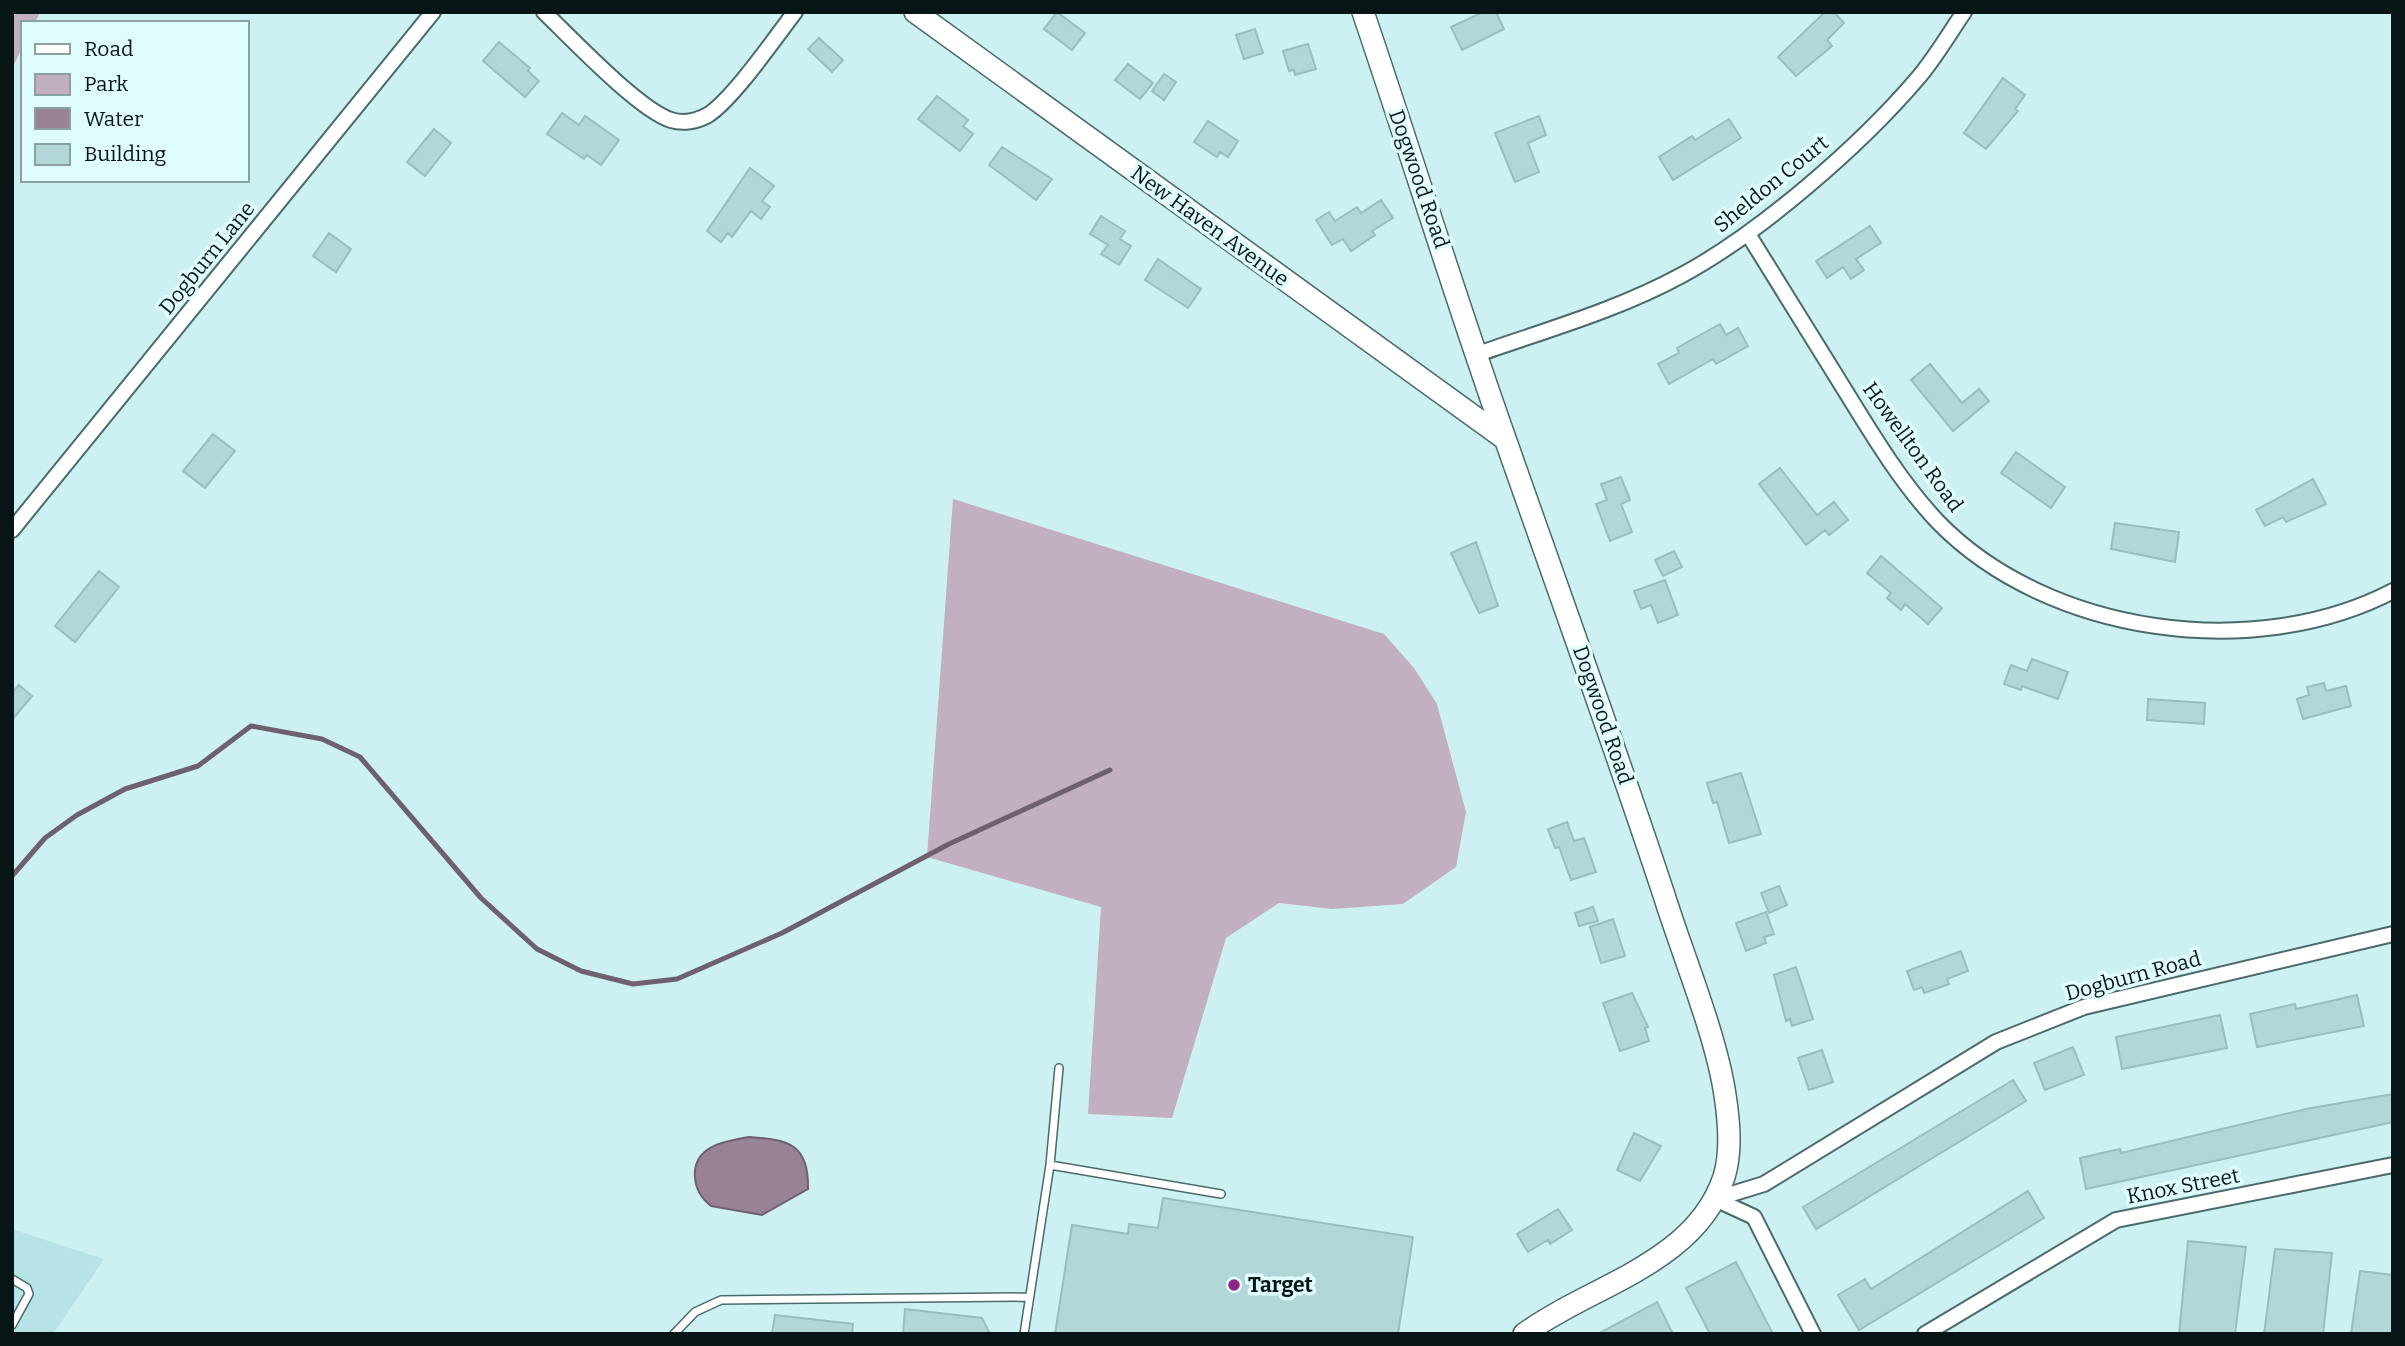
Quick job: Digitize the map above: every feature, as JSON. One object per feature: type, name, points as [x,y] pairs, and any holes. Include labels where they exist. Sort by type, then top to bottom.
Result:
[{"type":"street","name":"Dogburn Lane","points":[[12,530],[433,12]]},
{"type":"street","points":[[544,12],[648,107],[671,120],[685,122],[707,115],[724,100],[795,12]]},
{"type":"street","name":"New Haven Avenue","points":[[915,12],[1505,439]]},
{"type":"street","name":"Dogwood Road","points":[[1363,12],[1505,439],[1604,713],[1706,1023],[1725,1093],[1728,1155],[1716,1199],[1697,1224],[1674,1246],[1632,1273],[1551,1315],[1524,1334]]},
{"type":"street","name":"Sheldon Court","points":[[1478,354],[1592,315],[1681,276],[1748,234],[1843,153],[1918,77],[1964,12]]},
{"type":"street","name":"Howellton Road","points":[[1748,234],[1873,435],[1908,484],[1937,521],[1994,566],[2075,606],[2127,623],[2179,630],[2231,630],[2309,621],[2373,601],[2393,591]]},
{"type":"street","name":"Dogburn Road","points":[[1716,1199],[1764,1184],[1996,1042],[2084,1007],[2393,934]]},
{"type":"street","name":"Knox Street","points":[[1925,1334],[2116,1220],[2393,1165]]},
{"type":"street","points":[[1716,1199],[1755,1217],[1813,1334]]},
{"type":"lane","points":[[1024,1334],[1050,1165],[1059,1068]]},
{"type":"lane","points":[[1050,1165],[1221,1194]]},
{"type":"lane","points":[[12,1279],[27,1288],[29,1294],[12,1325]]},
{"type":"lane","points":[[674,1334],[695,1312],[721,1300],[1029,1297]]},
{"type":"shaded area","points":[[12,1229],[104,1259],[53,1334],[12,1334]]},
{"type":"green space","points":[[12,12],[40,12],[36,21],[21,21],[21,51],[12,68]]},
{"type":"green space","points":[[953,499],[1384,634],[1414,668],[1437,704],[1466,812],[1456,867],[1403,904],[1332,909],[1279,903],[1226,938],[1172,1118],[1088,1114],[1101,907],[927,857]]},
{"type":"water","points":[[750,1137],[776,1140],[794,1147],[805,1162],[808,1189],[762,1215],[711,1206],[702,1197],[697,1186],[695,1167],[699,1159],[704,1152],[721,1143]]},
{"type":"building","points":[[1057,12],[1085,33],[1072,50],[1044,29]]},
{"type":"building","points":[[1483,12],[1496,12],[1504,29],[1462,50],[1451,27]]},
{"type":"building","points":[[1825,12],[1834,12],[1844,23],[1827,40],[1832,46],[1796,76],[1778,57]]},
{"type":"building","points":[[1255,29],[1263,53],[1244,59],[1236,35]]},
{"type":"building","points":[[819,38],[843,60],[832,72],[808,49]]},
{"type":"building","points":[[499,42],[530,68],[528,71],[539,81],[525,97],[483,61]]},
{"type":"building","points":[[1308,44],[1316,69],[1295,75],[1294,70],[1289,71],[1283,51]]},
{"type":"building","points":[[1128,64],[1153,83],[1140,99],[1115,80]]},
{"type":"building","points":[[1164,74],[1176,82],[1164,100],[1152,91]]},
{"type":"building","points":[[2003,78],[2025,95],[2015,109],[2018,111],[1986,149],[1964,133]]},
{"type":"building","points":[[937,96],[968,120],[963,126],[973,134],[960,151],[918,119]]},
{"type":"building","points":[[562,113],[579,125],[585,116],[619,140],[601,165],[587,155],[584,159],[547,134]]},
{"type":"building","points":[[1539,116],[1546,135],[1528,143],[1539,172],[1515,182],[1495,133]]},
{"type":"building","points":[[1729,119],[1741,138],[1673,180],[1659,157],[1692,136],[1695,140]]},
{"type":"building","points":[[1208,121],[1238,141],[1228,157],[1220,152],[1217,157],[1194,142]]},
{"type":"building","points":[[434,129],[451,143],[425,176],[407,162]]},
{"type":"building","points":[[1002,147],[1052,179],[1036,200],[989,165]]},
{"type":"building","points":[[750,168],[774,186],[762,201],[770,207],[761,219],[751,211],[732,237],[728,233],[721,242],[707,231]]},
{"type":"building","points":[[1381,200],[1393,218],[1372,231],[1375,235],[1351,251],[1343,239],[1332,245],[1316,220],[1329,212],[1335,221],[1357,207],[1361,213]]},
{"type":"building","points":[[1101,216],[1125,231],[1120,239],[1131,246],[1119,265],[1101,254],[1108,245],[1090,234]]},
{"type":"building","points":[[1870,226],[1881,243],[1856,259],[1864,270],[1851,279],[1843,267],[1827,278],[1816,261]]},
{"type":"building","points":[[329,233],[351,249],[336,272],[313,256]]},
{"type":"building","points":[[1158,259],[1201,289],[1188,308],[1145,280]]},
{"type":"building","points":[[1720,324],[1726,335],[1738,328],[1748,346],[1716,364],[1713,359],[1669,384],[1658,364],[1679,353],[1677,348]]},
{"type":"building","points":[[1930,364],[1962,403],[1979,389],[1989,401],[1953,431],[1911,380]]},
{"type":"building","points":[[213,434],[235,451],[205,488],[183,471]]},
{"type":"building","points":[[2016,452],[2065,487],[2051,508],[2001,473]]},
{"type":"building","points":[[1780,468],[1817,515],[1834,502],[1848,520],[1829,535],[1825,530],[1806,545],[1759,484]]},
{"type":"building","points":[[1621,477],[1630,500],[1621,504],[1632,532],[1610,541],[1596,504],[1607,500],[1601,484]]},
{"type":"building","points":[[2313,479],[2326,504],[2286,522],[2283,517],[2265,526],[2256,510]]},
{"type":"building","points":[[2115,523],[2179,532],[2175,562],[2111,549]]},
{"type":"building","points":[[1476,542],[1498,606],[1479,613],[1451,553]]},
{"type":"building","points":[[1674,551],[1682,567],[1663,576],[1655,560]]},
{"type":"building","points":[[1881,556],[1942,608],[1928,624],[1905,604],[1901,610],[1887,598],[1891,593],[1867,573]]},
{"type":"building","points":[[99,571],[119,587],[75,642],[55,626]]},
{"type":"building","points":[[1665,580],[1678,615],[1658,623],[1651,605],[1641,609],[1634,591]]},
{"type":"building","points":[[2032,659],[2068,672],[2058,699],[2022,686],[2021,690],[2004,684],[2011,665],[2027,671]]},
{"type":"building","points":[[2324,683],[2326,691],[2346,686],[2351,706],[2303,719],[2297,699],[2309,695],[2307,687]]},
{"type":"building","points":[[19,685],[32,696],[12,720],[12,693]]},
{"type":"building","points":[[2148,699],[2205,703],[2204,724],[2147,720]]},
{"type":"building","points":[[1741,773],[1761,834],[1729,843],[1717,802],[1713,803],[1707,783]]},
{"type":"building","points":[[1567,822],[1574,841],[1584,838],[1596,872],[1571,880],[1559,847],[1555,848],[1548,829]]},
{"type":"building","points":[[1779,886],[1787,905],[1769,913],[1761,893]]},
{"type":"building","points":[[1593,907],[1598,921],[1579,926],[1575,913]]},
{"type":"building","points":[[1766,912],[1774,934],[1764,937],[1766,943],[1746,951],[1736,923]]},
{"type":"building","points":[[1613,919],[1625,956],[1601,963],[1590,927]]},
{"type":"building","points":[[1961,951],[1968,971],[1947,979],[1949,984],[1924,993],[1922,987],[1914,990],[1907,971]]},
{"type":"building","points":[[1796,967],[1813,1019],[1792,1026],[1790,1019],[1786,1021],[1774,975]]},
{"type":"building","points":[[1632,993],[1648,1027],[1645,1028],[1649,1041],[1620,1051],[1603,1003]]},
{"type":"building","points":[[2357,995],[2364,1026],[2257,1047],[2250,1014],[2295,1004],[2296,1009]]},
{"type":"building","points":[[2220,1015],[2227,1048],[2122,1069],[2116,1037]]},
{"type":"building","points":[[2073,1047],[2084,1075],[2045,1090],[2034,1063]]},
{"type":"building","points":[[1822,1050],[1833,1082],[1809,1090],[1798,1058]]},
{"type":"building","points":[[2013,1080],[2026,1101],[1816,1229],[1803,1207]]},
{"type":"building","points":[[2393,1094],[2393,1122],[2086,1189],[2080,1158],[2120,1149],[2121,1153],[2306,1109]]},
{"type":"building","points":[[1634,1133],[1661,1146],[1640,1181],[1617,1170]]},
{"type":"building","points":[[2028,1191],[2044,1218],[1859,1330],[1838,1295],[1865,1279],[1871,1289]]},
{"type":"building","name":"Target","points":[[1163,1198],[1413,1237],[1398,1334],[1055,1334],[1072,1225],[1128,1234],[1129,1224],[1158,1228]]},
{"type":"building","points":[[1558,1209],[1572,1230],[1550,1244],[1548,1240],[1528,1252],[1517,1234]]},
{"type":"building","points":[[2188,1241],[2246,1247],[2235,1334],[2179,1334]]},
{"type":"building","points":[[2275,1249],[2332,1253],[2323,1334],[2264,1334]]},
{"type":"building","points":[[1736,1262],[1773,1334],[1710,1334],[1686,1288]]},
{"type":"building","points":[[2360,1271],[2393,1275],[2393,1334],[2351,1334]]},
{"type":"building","points":[[1657,1302],[1673,1334],[1598,1334]]},
{"type":"building","points":[[905,1309],[982,1318],[990,1334],[903,1334]]},
{"type":"building","points":[[775,1315],[853,1324],[852,1334],[772,1334]]},
{"type":"waterway","points":[[12,876],[45,838],[77,815],[125,789],[198,766],[251,726],[322,739],[360,757],[481,898],[537,949],[581,971],[633,984],[677,979],[782,933],[949,844],[1110,770]]},
{"type":"place","name":"Target","points":[[1234,1285]]}]
